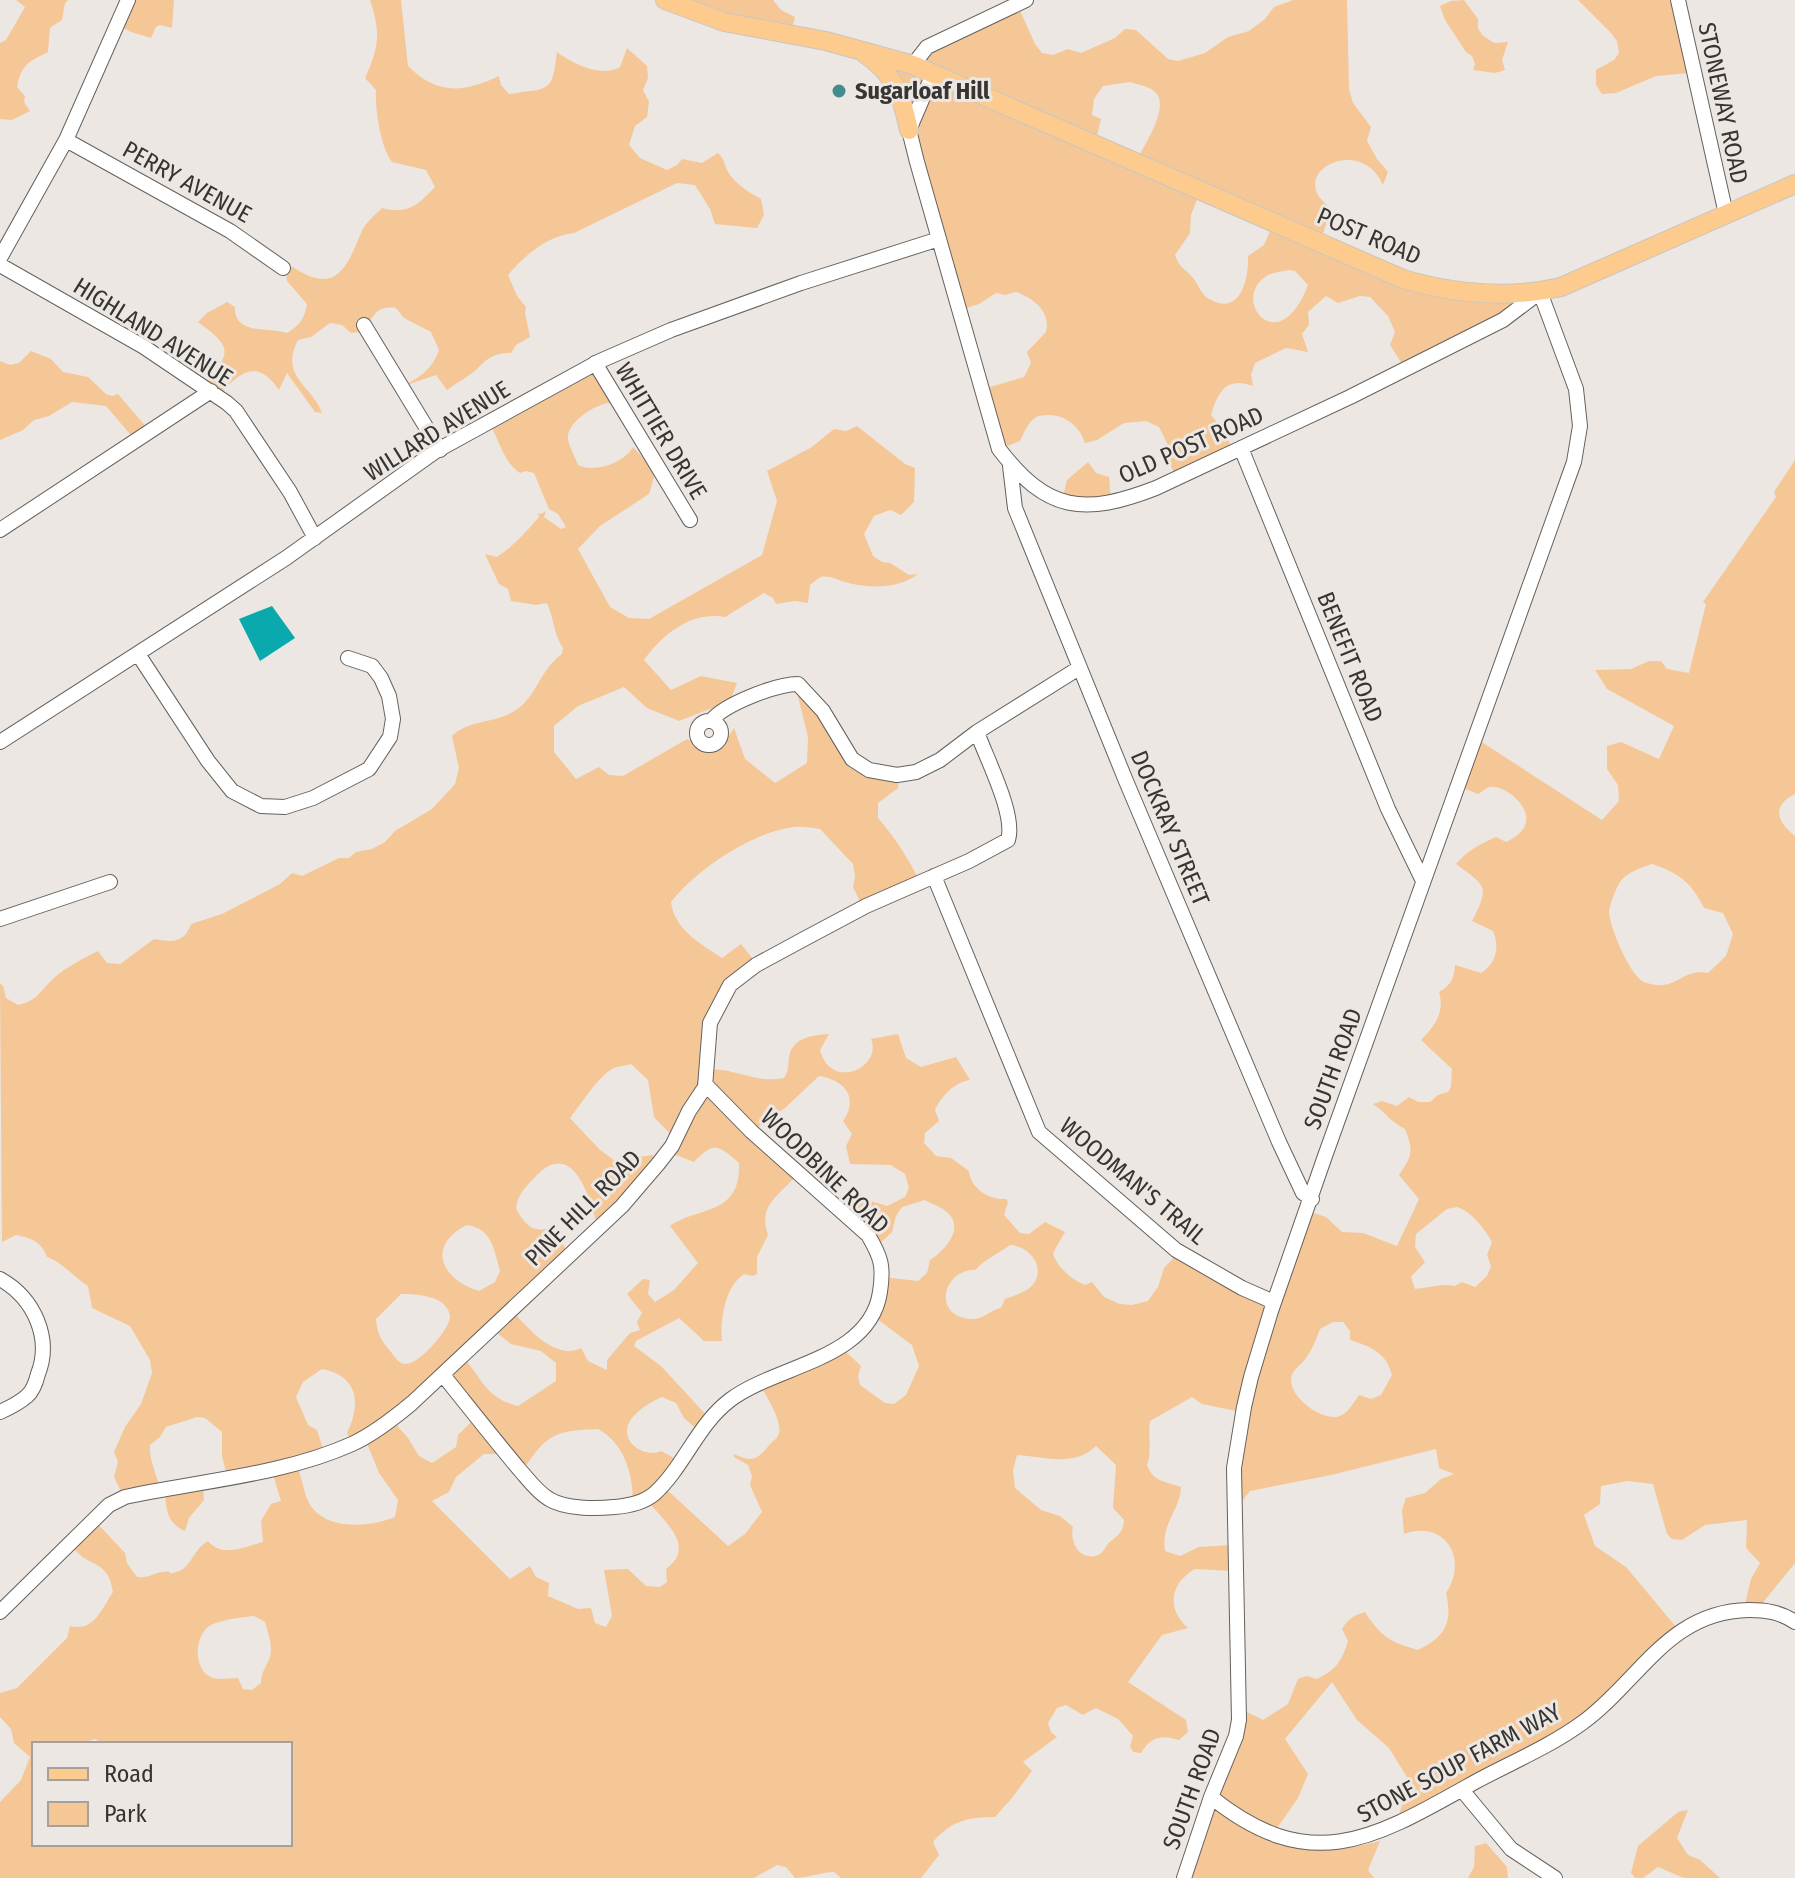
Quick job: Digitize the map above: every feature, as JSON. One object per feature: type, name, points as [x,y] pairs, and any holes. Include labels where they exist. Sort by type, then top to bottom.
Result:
[{"type":"main road","name":"POST ROAD","points":[[665,0],[724,22],[855,49],[913,65],[1256,212],[1403,279],[1443,290],[1491,294],[1540,292],[1579,280],[1795,184]]},
{"type":"main road","points":[[855,49],[889,73],[897,87],[909,130]]},
{"type":"street","points":[[0,258],[66,140],[128,0]]},
{"type":"street","points":[[913,65],[927,47],[1026,0]]},
{"type":"street","name":"STONEWAY ROAD","points":[[1678,0],[1726,214]]},
{"type":"street","points":[[909,130],[933,74]]},
{"type":"street","name":"OLD POST ROAD","points":[[909,130],[989,423],[999,449],[1026,482],[1046,494],[1084,506],[1123,501],[1156,488],[1503,320],[1540,292]]},
{"type":"street","name":"PERRY AVENUE","points":[[66,140],[230,231],[283,268]]},
{"type":"street","name":"WILLARD AVENUE","points":[[0,742],[315,538],[405,472],[595,363],[671,330],[801,283],[939,239]]},
{"type":"street","name":"HIGHLAND AVENUE","points":[[0,265],[144,347],[236,411],[290,492],[315,538]]},
{"type":"street","name":"SOUTH ROAD","points":[[1184,1878],[1211,1797],[1236,1736],[1239,1720],[1234,1468],[1244,1407],[1274,1302],[1574,462],[1580,426],[1576,389],[1540,292]]},
{"type":"street","points":[[364,325],[440,450]]},
{"type":"street","name":"WHITTIER DRIVE","points":[[595,363],[690,520]]},
{"type":"street","points":[[0,530],[211,391]]},
{"type":"street","name":"BENEFIT ROAD","points":[[1241,448],[1388,809],[1423,881]]},
{"type":"street","name":"DOCKRAY STREET","points":[[1010,464],[1015,508],[1079,668],[1256,1090],[1303,1193],[1312,1199]]},
{"type":"street","points":[[138,654],[208,761],[232,791],[261,806],[285,807],[313,798],[369,769],[390,737],[393,719],[389,696],[381,678],[372,666],[348,658]]},
{"type":"street","points":[[711,721],[717,713],[765,691],[798,684],[823,711],[852,759],[869,770],[897,775],[916,772],[940,760],[977,732],[1079,668]]},
{"type":"street","name":"PINE HILL ROAD","points":[[0,1612],[109,1505],[125,1497],[295,1464],[354,1443],[392,1420],[443,1375],[641,1185],[672,1146],[705,1084],[710,1023],[730,985],[756,965],[866,906],[1008,840],[1011,829],[1008,809],[977,732]]},
{"type":"street","name":"WOODMAN'S TRAIL","points":[[934,876],[1039,1132],[1176,1250],[1242,1288],[1274,1302]]},
{"type":"street","points":[[0,919],[110,882]]},
{"type":"street","name":"WOODBINE ROAD","points":[[443,1375],[511,1459],[549,1499],[564,1504],[628,1506],[650,1497],[668,1480],[706,1424],[732,1398],[854,1339],[863,1330],[874,1314],[883,1274],[881,1256],[868,1235],[757,1137],[705,1084]]},
{"type":"street","points":[[0,1279],[22,1298],[36,1317],[44,1337],[44,1357],[30,1394],[0,1412]]},
{"type":"street","name":"STONE SOUP FARM WAY","points":[[1211,1797],[1231,1815],[1263,1835],[1286,1843],[1335,1848],[1359,1842],[1428,1810],[1583,1722],[1636,1669],[1679,1632],[1706,1618],[1739,1610],[1769,1610],[1795,1622]]},
{"type":"street","points":[[1462,1790],[1511,1849],[1555,1878]]},
{"type":"green space","points":[[16,0],[68,0],[62,20],[50,28],[48,52],[27,65],[21,74],[17,87],[25,96],[24,102],[30,111],[12,120],[0,119],[0,43],[6,40],[25,7]]},
{"type":"green space","points":[[127,0],[174,0],[172,28],[160,25],[151,38],[117,24]]},
{"type":"green space","points":[[370,0],[401,0],[408,66],[429,82],[440,86],[474,86],[499,76],[501,85],[509,94],[538,90],[552,80],[557,52],[579,65],[605,71],[620,67],[627,48],[647,66],[648,78],[643,90],[649,102],[647,117],[635,126],[629,145],[640,158],[667,170],[682,159],[702,163],[718,153],[735,180],[761,199],[764,215],[757,228],[715,224],[695,185],[677,183],[574,233],[546,242],[522,260],[508,275],[517,296],[526,307],[530,337],[516,345],[511,353],[491,357],[447,390],[436,375],[401,387],[424,373],[439,350],[431,332],[404,318],[396,308],[386,308],[379,310],[368,324],[375,345],[358,332],[351,333],[342,325],[330,323],[311,337],[298,340],[292,363],[299,380],[322,413],[315,412],[287,373],[279,390],[263,374],[247,372],[232,381],[217,397],[203,385],[219,365],[224,351],[218,338],[198,322],[207,313],[227,302],[235,307],[236,316],[246,326],[287,333],[301,321],[307,304],[287,281],[286,269],[293,267],[319,279],[337,274],[350,258],[365,226],[382,208],[399,210],[412,207],[435,187],[426,170],[392,162],[384,147],[377,117],[376,90],[365,78],[377,40]]},
{"type":"green space","points":[[662,0],[773,0],[781,10],[795,17],[790,37]]},
{"type":"green space","points":[[1293,0],[1347,0],[1349,89],[1353,103],[1371,127],[1367,141],[1388,172],[1383,185],[1374,171],[1362,163],[1349,160],[1337,162],[1318,174],[1315,184],[1318,195],[1331,209],[1321,240],[1399,279],[1534,295],[1404,367],[1390,345],[1395,332],[1388,316],[1370,297],[1360,296],[1338,303],[1326,296],[1308,312],[1309,325],[1302,334],[1308,352],[1286,348],[1255,363],[1251,375],[1253,386],[1236,383],[1220,393],[1211,415],[1225,432],[1233,452],[1176,477],[1167,458],[1168,445],[1159,427],[1146,421],[1124,423],[1097,440],[1085,443],[1068,420],[1055,415],[1039,416],[1030,423],[1020,441],[998,450],[980,390],[1024,377],[1031,363],[1027,352],[1046,332],[1046,318],[1039,306],[1016,292],[1005,295],[996,293],[979,304],[957,311],[896,90],[869,54],[917,56],[1018,6],[1042,53],[1053,55],[1068,49],[1081,53],[1115,38],[1125,29],[1136,30],[1168,59],[1178,61],[1205,53],[1228,37],[1249,31],[1265,19],[1274,7]],"holes":[[[1130,82],[1154,91],[1159,97],[1160,106],[1155,125],[1136,162],[1095,145],[1101,119],[1092,115],[1094,99],[1103,86]],[[1200,192],[1273,224],[1264,245],[1248,256],[1244,284],[1235,299],[1228,303],[1206,297],[1175,255],[1190,233],[1191,215]],[[1295,271],[1308,285],[1296,307],[1284,319],[1273,322],[1263,318],[1256,310],[1253,299],[1256,287],[1273,273]]]},
{"type":"green space","points":[[1464,0],[1478,19],[1482,35],[1494,43],[1508,42],[1502,60],[1505,70],[1495,73],[1473,70],[1475,64],[1472,56],[1466,52],[1445,20],[1440,6]]},
{"type":"green space","points":[[1578,0],[1676,0],[1690,73],[1656,76],[1616,93],[1602,94],[1596,85],[1596,70],[1614,60],[1619,53],[1617,41]]},
{"type":"green space","points":[[31,351],[51,359],[63,372],[88,377],[106,394],[118,394],[148,429],[135,440],[106,406],[72,402],[0,440],[0,361],[10,365],[19,363]]},
{"type":"green space","points":[[593,365],[607,388],[610,403],[589,411],[571,428],[568,440],[578,465],[592,468],[608,465],[623,458],[633,447],[648,463],[658,464],[649,494],[600,526],[578,549],[610,607],[629,618],[649,619],[762,555],[777,501],[767,471],[812,447],[834,429],[846,431],[857,426],[905,464],[915,468],[914,502],[901,515],[890,510],[874,516],[864,534],[873,556],[909,575],[918,574],[902,583],[883,586],[864,586],[821,577],[810,585],[808,603],[795,601],[776,604],[764,593],[725,617],[689,621],[669,633],[644,660],[671,690],[701,676],[737,683],[730,701],[679,721],[647,708],[624,687],[578,706],[554,726],[554,752],[576,779],[599,767],[609,775],[623,776],[687,739],[703,748],[719,747],[734,728],[745,759],[775,783],[807,763],[808,737],[795,685],[806,693],[851,760],[899,776],[898,788],[878,803],[878,818],[919,880],[863,908],[853,887],[853,864],[820,829],[794,827],[761,836],[726,854],[695,877],[671,902],[683,928],[706,947],[722,958],[741,944],[757,964],[720,1001],[705,1069],[764,1079],[784,1078],[790,1053],[796,1043],[811,1036],[829,1034],[820,1050],[826,1063],[834,1070],[844,1072],[854,1071],[870,1058],[873,1049],[871,1039],[898,1034],[906,1058],[921,1067],[956,1057],[970,1080],[953,1087],[941,1100],[935,1110],[939,1121],[925,1133],[924,1143],[936,1156],[951,1158],[969,1171],[973,1183],[982,1192],[993,1198],[1006,1199],[1004,1215],[1020,1233],[1029,1234],[1045,1222],[1065,1232],[1053,1253],[1061,1268],[1080,1283],[1085,1285],[1092,1282],[1104,1297],[1132,1305],[1148,1301],[1158,1287],[1164,1268],[1177,1254],[1272,1303],[1308,1211],[1326,1217],[1342,1232],[1363,1233],[1397,1246],[1419,1199],[1399,1175],[1409,1158],[1410,1143],[1405,1129],[1373,1104],[1382,1101],[1397,1106],[1409,1097],[1418,1102],[1430,1102],[1451,1087],[1452,1069],[1421,1040],[1438,1018],[1441,1006],[1439,992],[1451,981],[1455,965],[1481,973],[1490,965],[1496,949],[1493,931],[1472,921],[1481,900],[1482,888],[1474,877],[1456,864],[1474,848],[1496,837],[1506,842],[1526,824],[1522,805],[1506,791],[1490,787],[1478,794],[1458,786],[1477,739],[1602,820],[1619,801],[1618,785],[1607,769],[1607,746],[1621,742],[1659,759],[1674,726],[1607,689],[1595,670],[1631,669],[1649,661],[1661,661],[1667,669],[1689,673],[1706,604],[1703,602],[1776,497],[1774,492],[1795,460],[1795,794],[1782,804],[1779,814],[1784,825],[1795,836],[1795,1563],[1760,1606],[1745,1604],[1751,1579],[1760,1563],[1746,1548],[1747,1520],[1705,1525],[1682,1540],[1672,1539],[1667,1534],[1653,1484],[1627,1481],[1601,1486],[1600,1504],[1584,1515],[1595,1546],[1626,1567],[1682,1634],[1568,1737],[1397,1820],[1410,1782],[1389,1748],[1357,1720],[1332,1682],[1285,1739],[1308,1774],[1298,1798],[1268,1841],[1324,1850],[1380,1841],[1368,1870],[1374,1878],[1182,1878],[1239,1708],[1263,1720],[1288,1704],[1298,1679],[1307,1676],[1317,1679],[1337,1664],[1348,1641],[1342,1629],[1361,1613],[1365,1612],[1381,1633],[1393,1641],[1418,1650],[1435,1640],[1447,1621],[1446,1593],[1455,1567],[1454,1555],[1441,1537],[1419,1531],[1404,1534],[1402,1510],[1406,1498],[1425,1493],[1441,1479],[1454,1474],[1439,1468],[1436,1449],[1250,1491],[1235,1510],[1241,1412],[1202,1404],[1192,1397],[1150,1421],[1147,1465],[1160,1480],[1181,1487],[1166,1532],[1165,1551],[1180,1556],[1199,1547],[1232,1545],[1233,1571],[1195,1569],[1180,1581],[1174,1605],[1176,1613],[1188,1628],[1162,1635],[1128,1682],[1186,1720],[1188,1732],[1179,1740],[1157,1738],[1148,1743],[1141,1753],[1133,1752],[1130,1746],[1133,1736],[1118,1719],[1096,1708],[1083,1715],[1066,1705],[1057,1708],[1048,1723],[1057,1737],[1023,1762],[1032,1771],[1012,1798],[995,1817],[976,1818],[946,1829],[933,1842],[939,1855],[921,1878],[841,1878],[834,1872],[795,1878],[786,1867],[777,1865],[754,1878],[0,1878],[0,1802],[21,1780],[30,1757],[14,1743],[11,1729],[0,1717],[0,1693],[17,1688],[67,1638],[70,1626],[91,1623],[113,1592],[104,1570],[82,1557],[69,1543],[94,1520],[125,1553],[127,1563],[137,1577],[173,1573],[185,1567],[208,1541],[227,1550],[263,1542],[261,1521],[271,1504],[281,1501],[272,1471],[227,1476],[222,1456],[222,1432],[205,1418],[197,1417],[166,1427],[150,1445],[160,1490],[123,1496],[114,1477],[118,1462],[114,1452],[125,1427],[141,1404],[152,1373],[150,1360],[130,1326],[92,1308],[88,1286],[47,1257],[39,1244],[16,1235],[2,1242],[0,983],[6,998],[18,1005],[33,999],[60,973],[98,951],[107,963],[120,964],[154,939],[171,941],[181,938],[191,924],[222,914],[280,884],[292,873],[302,876],[339,858],[349,858],[356,852],[372,849],[432,809],[455,784],[459,768],[452,736],[472,725],[518,709],[562,654],[563,648],[547,603],[536,605],[511,601],[508,589],[499,584],[485,554],[497,557],[503,553],[534,523],[539,517],[538,513],[546,511],[544,517],[561,529],[566,527],[558,514],[549,509],[534,473],[520,473],[514,469],[490,424]],"holes":[[[1652,864],[1670,871],[1689,885],[1704,908],[1723,913],[1733,934],[1726,956],[1708,973],[1699,972],[1671,983],[1655,985],[1638,978],[1627,961],[1616,938],[1609,911],[1620,882]],[[631,1064],[648,1080],[654,1117],[675,1139],[668,1152],[694,1162],[711,1148],[721,1149],[739,1163],[738,1180],[733,1193],[725,1201],[670,1226],[698,1263],[674,1290],[655,1302],[648,1294],[650,1280],[643,1279],[627,1294],[642,1313],[637,1322],[640,1330],[630,1333],[607,1360],[607,1370],[588,1361],[581,1348],[562,1350],[543,1341],[512,1310],[569,1256],[548,1228],[529,1226],[516,1208],[521,1194],[536,1176],[549,1166],[560,1164],[570,1168],[578,1177],[591,1203],[598,1229],[660,1162],[652,1155],[615,1161],[600,1150],[570,1118],[601,1078],[612,1069]],[[819,1076],[836,1081],[847,1091],[849,1098],[848,1113],[843,1121],[852,1134],[846,1146],[850,1164],[891,1165],[905,1174],[909,1188],[905,1197],[887,1206],[864,1199],[848,1218],[875,1248],[892,1232],[902,1207],[925,1200],[948,1213],[954,1226],[951,1239],[930,1260],[927,1273],[918,1281],[883,1277],[873,1316],[912,1345],[919,1366],[906,1395],[894,1404],[885,1403],[860,1385],[858,1376],[861,1366],[841,1347],[760,1385],[776,1415],[779,1433],[756,1458],[747,1459],[734,1454],[748,1465],[752,1476],[750,1485],[762,1512],[745,1534],[728,1546],[664,1487],[680,1461],[661,1451],[651,1453],[640,1450],[631,1443],[627,1432],[634,1415],[662,1397],[676,1403],[684,1418],[700,1432],[708,1417],[661,1366],[634,1346],[636,1341],[679,1318],[704,1341],[722,1341],[723,1314],[728,1295],[744,1274],[757,1274],[757,1257],[768,1235],[767,1209],[795,1177],[751,1132],[785,1108]],[[1457,1207],[1468,1213],[1492,1242],[1487,1255],[1491,1266],[1487,1276],[1475,1287],[1462,1282],[1455,1286],[1415,1289],[1411,1277],[1425,1262],[1415,1247],[1416,1234],[1447,1209]],[[467,1225],[487,1236],[500,1271],[495,1282],[479,1291],[466,1286],[448,1271],[443,1262],[443,1252],[454,1233]],[[1010,1245],[1023,1249],[1033,1258],[1038,1270],[1034,1283],[1025,1291],[1005,1299],[1001,1308],[976,1319],[959,1316],[951,1310],[946,1302],[946,1293],[955,1277],[975,1270]],[[401,1294],[422,1295],[437,1300],[448,1309],[450,1316],[433,1345],[418,1359],[405,1364],[397,1360],[382,1340],[376,1319]],[[1333,1322],[1343,1322],[1350,1331],[1350,1340],[1382,1356],[1392,1375],[1381,1395],[1371,1399],[1359,1395],[1347,1412],[1336,1417],[1321,1414],[1300,1399],[1291,1379],[1308,1355],[1320,1329]],[[492,1329],[511,1344],[541,1351],[556,1363],[556,1381],[518,1406],[491,1393],[462,1356]],[[322,1369],[343,1378],[350,1385],[355,1402],[347,1433],[352,1444],[366,1441],[379,1473],[398,1500],[395,1517],[358,1525],[345,1524],[321,1516],[312,1508],[297,1466],[324,1452],[317,1430],[308,1425],[296,1397],[303,1382]],[[439,1378],[473,1420],[458,1435],[456,1447],[432,1463],[419,1456],[393,1421]],[[598,1429],[615,1443],[629,1471],[633,1504],[648,1501],[675,1534],[678,1543],[679,1552],[666,1569],[667,1582],[660,1587],[646,1586],[628,1569],[604,1570],[612,1616],[606,1627],[595,1623],[591,1608],[578,1609],[548,1596],[549,1583],[536,1577],[530,1566],[510,1579],[432,1501],[449,1492],[456,1477],[484,1454],[504,1454],[522,1472],[545,1442],[571,1431]],[[1096,1446],[1116,1465],[1113,1508],[1124,1524],[1119,1534],[1098,1555],[1086,1556],[1078,1550],[1073,1539],[1073,1527],[1060,1516],[1041,1510],[1015,1488],[1013,1470],[1017,1455],[1049,1459],[1078,1457]],[[254,1616],[265,1622],[271,1648],[261,1683],[252,1690],[243,1689],[238,1678],[213,1678],[206,1674],[198,1653],[205,1630],[215,1623]]]},
{"type":"green space","points":[[1088,462],[1096,473],[1109,477],[1111,503],[1062,501],[1067,480]]},
{"type":"green space","points":[[203,1487],[204,1500],[189,1518],[185,1531],[171,1519],[165,1490]]},
{"type":"green space","points":[[1688,1810],[1677,1838],[1688,1855],[1700,1860],[1720,1878],[1684,1878],[1658,1867],[1643,1878],[1635,1878],[1631,1873],[1638,1846],[1678,1812]]},
{"type":"green space","points":[[1486,1843],[1507,1867],[1508,1878],[1468,1878],[1474,1867],[1475,1846]]},
{"type":"water","points":[[272,606],[295,638],[260,661],[239,619]]},
{"type":"place","name":"Sugarloaf Hill","points":[[839,91]]}]
